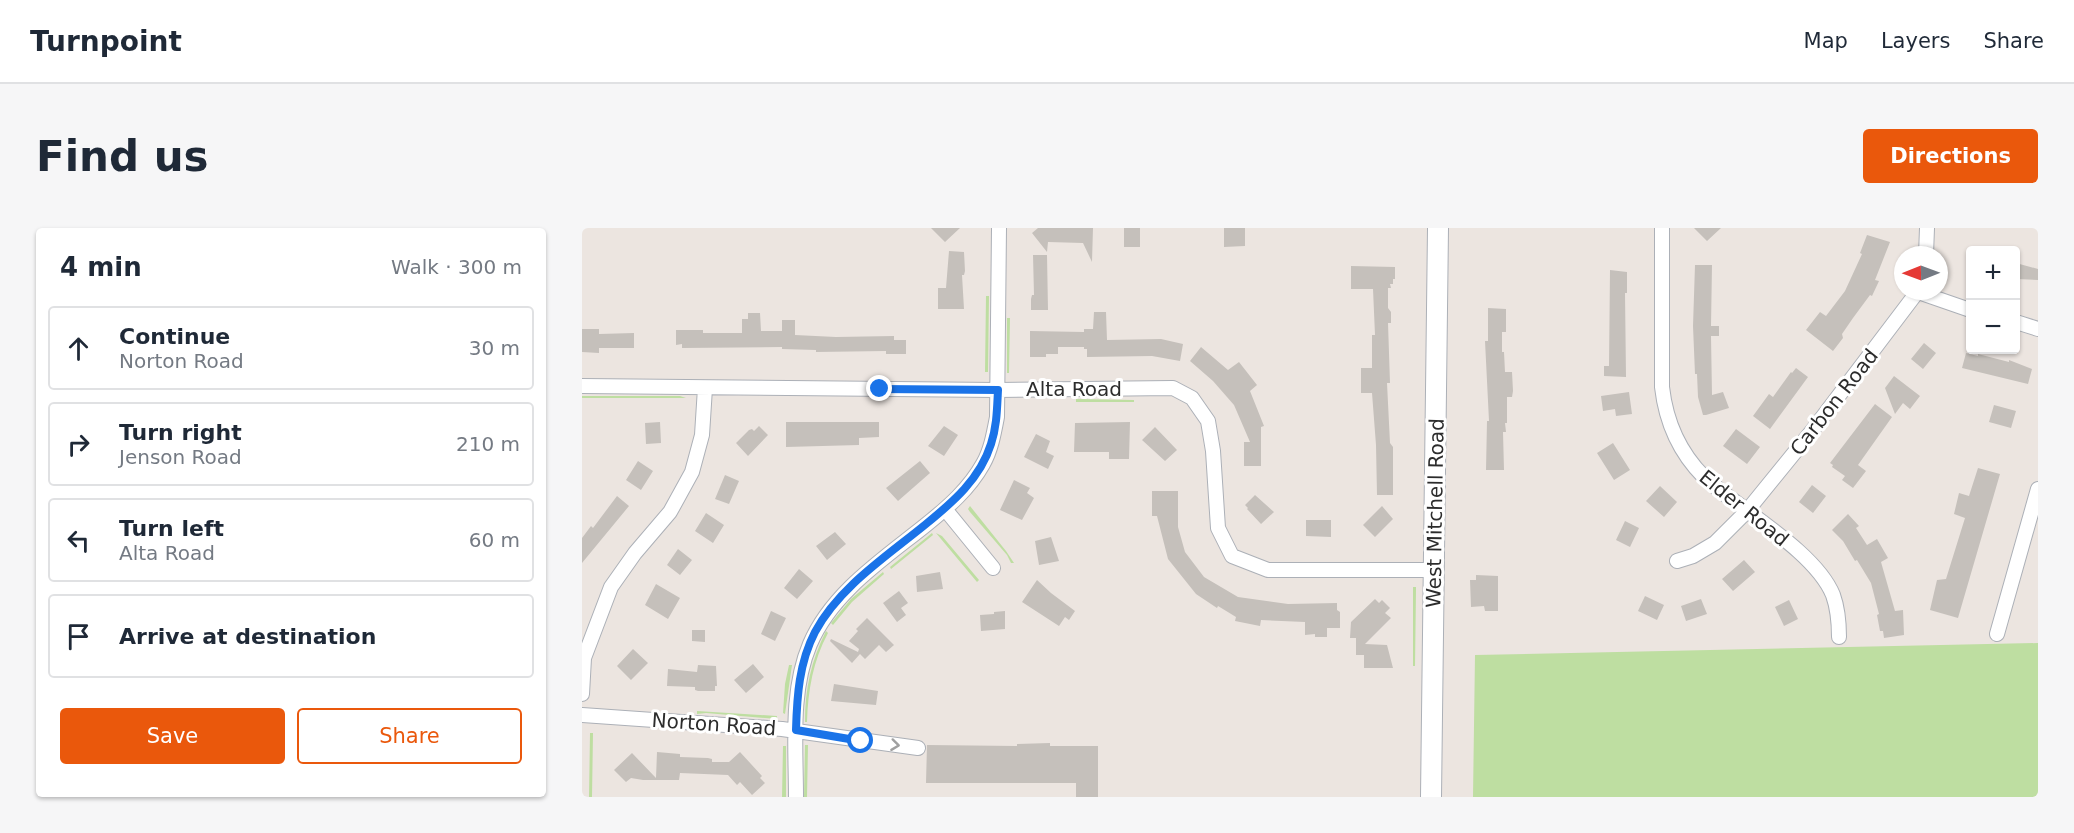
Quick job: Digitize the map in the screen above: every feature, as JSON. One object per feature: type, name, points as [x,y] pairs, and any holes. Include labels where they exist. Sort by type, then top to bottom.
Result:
[{"type":"main road","name":"West Mitchell Road","points":[[1431,797],[1438,228]]},
{"type":"street","points":[[796,797],[796,730],[800,675],[810,644],[821,622],[848,590],[965,490],[987,455],[995,429],[998,390],[999,228]]},
{"type":"street","name":"Elder Road","points":[[1662,228],[1662,387],[1675,437],[1694,467],[1723,494],[1748,511],[1806,558],[1822,575],[1833,596],[1839,637]]},
{"type":"street","points":[[1927,246],[1928,228]]},
{"type":"street","name":"Carbon Road","points":[[1677,561],[1694,556],[1715,543],[1748,511],[1814,429],[1911,300]]},
{"type":"street","points":[[1943,300],[1966,308]]},
{"type":"street","points":[[2020,323],[2038,329]]},
{"type":"street","name":"Alta Road","points":[[582,386],[998,390],[1173,388],[1192,398],[1208,421],[1213,452],[1218,528],[1232,556],[1268,570],[1434,570]]},
{"type":"street","points":[[582,694],[584,658],[611,587],[635,553],[670,512],[692,472],[702,435],[705,388]]},
{"type":"street","points":[[1997,634],[2038,489]]},
{"type":"street","points":[[945,509],[993,568]]},
{"type":"street","name":"Norton Road","points":[[582,715],[796,730],[918,748]]},
{"type":"green space","points":[[986,296],[989,296],[988,372],[985,372]]},
{"type":"green space","points":[[1007,318],[1010,318],[1009,373],[1007,373]]},
{"type":"green space","points":[[582,396],[680,396],[686,398],[582,398]]},
{"type":"green space","points":[[1076,399],[1134,400],[1134,402],[1076,402]]},
{"type":"green space","points":[[970,506],[1014,563],[1011,563],[1007,555],[970,512],[968,509]]},
{"type":"green space","points":[[932,533],[933,535],[891,569],[890,567]]},
{"type":"green space","points":[[936,533],[942,536],[979,580],[977,582]]},
{"type":"green space","points":[[883,572],[884,574],[852,602],[833,625],[831,623],[851,599]]},
{"type":"green space","points":[[1413,587],[1416,587],[1415,666],[1413,666]]},
{"type":"green space","points":[[826,631],[828,633],[812,676],[807,722],[805,722],[810,675],[816,653]]},
{"type":"green space","points":[[2038,643],[2038,797],[1473,797],[1475,655]]},
{"type":"green space","points":[[789,665],[792,665],[785,714],[783,713],[785,684]]},
{"type":"green space","points":[[697,711],[777,716],[777,719],[697,714]]},
{"type":"green space","points":[[590,733],[593,733],[592,797],[589,797]]},
{"type":"green space","points":[[805,745],[808,745],[807,797],[804,797]]},
{"type":"green space","points":[[783,746],[786,746],[786,797],[782,797]]},
{"type":"building","points":[[931,228],[960,228],[945,242]]},
{"type":"building","points":[[1038,228],[1093,228],[1092,262],[1083,243],[1048,242],[1047,252],[1032,233]]},
{"type":"building","points":[[1124,228],[1140,228],[1140,247],[1124,247]]},
{"type":"building","points":[[1224,228],[1245,228],[1245,246],[1224,247]]},
{"type":"building","points":[[1694,228],[1721,228],[1707,241]]},
{"type":"building","points":[[1867,235],[1890,242],[1875,280],[1879,281],[1872,296],[1870,295],[1853,318],[1842,334],[1843,338],[1833,351],[1806,330],[1820,312],[1826,316],[1845,291],[1862,254],[1860,253]]},
{"type":"building","points":[[949,251],[964,252],[965,271],[962,275],[964,309],[938,309],[938,288],[946,288]]},
{"type":"building","points":[[1033,255],[1047,255],[1048,310],[1031,310],[1031,299],[1034,295]]},
{"type":"building","points":[[2020,264],[2038,269],[2038,280],[2020,279]]},
{"type":"building","points":[[1695,265],[1712,265],[1711,326],[1719,326],[1719,336],[1711,336],[1712,395],[1723,392],[1729,408],[1706,415],[1703,415],[1698,397],[1697,374],[1695,374],[1693,326]]},
{"type":"building","points":[[1351,266],[1395,267],[1395,279],[1393,279],[1393,284],[1390,284],[1391,288],[1388,288],[1391,323],[1388,323],[1390,383],[1387,383],[1390,443],[1393,447],[1393,495],[1377,495],[1372,393],[1361,393],[1361,368],[1372,368],[1372,335],[1375,335],[1373,289],[1351,289]]},
{"type":"building","points":[[1610,270],[1627,272],[1626,377],[1604,376],[1604,366],[1609,366]]},
{"type":"building","points":[[1488,308],[1506,309],[1506,332],[1502,332],[1502,352],[1504,352],[1505,372],[1512,372],[1513,391],[1512,397],[1507,397],[1506,432],[1503,432],[1504,470],[1486,470],[1487,421],[1489,421],[1485,341],[1488,341]]},
{"type":"building","points":[[1094,312],[1106,312],[1107,340],[1161,339],[1183,344],[1180,361],[1152,356],[1087,357],[1087,349],[1084,347],[1058,347],[1058,354],[1030,357],[1030,331],[1084,332],[1084,329],[1093,329]]},
{"type":"building","points":[[748,313],[760,313],[761,331],[782,331],[782,320],[795,320],[795,335],[894,336],[894,340],[906,340],[906,354],[886,354],[886,351],[816,352],[816,350],[782,349],[782,347],[682,348],[682,344],[676,345],[676,330],[742,333],[742,319],[748,319]]},
{"type":"building","points":[[582,329],[599,329],[599,334],[634,333],[634,348],[599,348],[599,353],[582,352]]},
{"type":"building","points":[[1924,343],[1936,353],[1923,369],[1911,359]]},
{"type":"building","points":[[1201,347],[1228,370],[1239,362],[1257,385],[1250,391],[1264,426],[1261,427],[1261,466],[1244,466],[1244,442],[1250,442],[1234,405],[1213,381],[1190,361]]},
{"type":"building","points":[[1966,353],[2009,362],[2009,360],[2032,369],[2028,384],[1962,368]]},
{"type":"building","points":[[1796,368],[1808,377],[1770,429],[1753,416],[1769,394],[1773,397]]},
{"type":"building","points":[[1894,376],[1920,396],[1910,409],[1903,403],[1895,414],[1885,388]]},
{"type":"building","points":[[1629,392],[1632,414],[1616,416],[1615,409],[1603,411],[1601,396]]},
{"type":"building","points":[[1875,404],[1892,417],[1858,465],[1866,471],[1853,488],[1842,480],[1845,476],[1830,463]]},
{"type":"building","points":[[1994,405],[2016,411],[2011,428],[1989,422]]},
{"type":"building","points":[[660,422],[661,443],[646,444],[645,423]]},
{"type":"building","points":[[786,422],[879,422],[879,437],[859,438],[859,445],[786,447]]},
{"type":"building","points":[[1130,422],[1129,459],[1109,459],[1109,452],[1074,452],[1075,423]]},
{"type":"building","points":[[759,426],[768,435],[748,456],[736,443],[749,430],[754,431]]},
{"type":"building","points":[[944,426],[958,435],[944,456],[928,446]]},
{"type":"building","points":[[1155,427],[1177,450],[1165,461],[1142,440]]},
{"type":"building","points":[[1736,429],[1760,447],[1747,464],[1723,446]]},
{"type":"building","points":[[1036,434],[1050,441],[1046,452],[1054,456],[1048,469],[1024,457]]},
{"type":"building","points":[[1613,443],[1630,470],[1614,480],[1597,453]]},
{"type":"building","points":[[638,461],[653,471],[641,490],[626,480]]},
{"type":"building","points":[[920,461],[930,473],[898,501],[886,488]]},
{"type":"building","points":[[1978,468],[2000,474],[1958,618],[1930,610],[1937,580],[1946,579],[1965,518],[1954,514],[1959,493],[1969,496]]},
{"type":"building","points":[[725,475],[739,481],[729,504],[715,499]]},
{"type":"building","points":[[1014,480],[1030,488],[1027,493],[1034,498],[1022,520],[1000,510]]},
{"type":"building","points":[[1812,485],[1826,496],[1813,513],[1799,502]]},
{"type":"building","points":[[1660,486],[1677,502],[1664,517],[1646,501]]},
{"type":"building","points":[[1152,491],[1178,491],[1178,527],[1185,552],[1204,577],[1238,597],[1288,604],[1337,603],[1337,610],[1340,612],[1340,628],[1327,628],[1327,637],[1315,637],[1315,634],[1305,635],[1305,622],[1261,620],[1260,626],[1235,621],[1236,617],[1196,594],[1168,559],[1157,516],[1152,516]]},
{"type":"building","points":[[1255,495],[1274,512],[1261,524],[1245,505]]},
{"type":"building","points":[[617,496],[629,506],[582,563],[582,538],[591,526],[593,528]]},
{"type":"building","points":[[1382,506],[1393,519],[1375,537],[1363,525]]},
{"type":"building","points":[[706,513],[724,525],[713,543],[695,531]]},
{"type":"building","points":[[1848,514],[1859,526],[1856,528],[1867,545],[1877,539],[1888,558],[1881,562],[1895,611],[1903,610],[1904,635],[1884,638],[1883,631],[1880,631],[1877,615],[1879,614],[1871,583],[1857,560],[1855,561],[1843,541],[1832,530]]},
{"type":"building","points":[[1306,520],[1331,520],[1331,537],[1306,536]]},
{"type":"building","points":[[1625,521],[1639,528],[1630,547],[1616,540]]},
{"type":"building","points":[[835,532],[846,544],[827,560],[816,546]]},
{"type":"building","points":[[1051,537],[1059,561],[1039,565],[1035,541]]},
{"type":"building","points":[[678,549],[692,560],[680,575],[667,565]]},
{"type":"building","points":[[1744,560],[1755,572],[1733,591],[1722,579]]},
{"type":"building","points":[[799,569],[813,581],[797,599],[784,588]]},
{"type":"building","points":[[940,572],[943,589],[917,592],[916,576]]},
{"type":"building","points":[[1476,575],[1498,576],[1498,611],[1485,611],[1484,606],[1471,607],[1470,580],[1476,580]]},
{"type":"building","points":[[1037,580],[1075,611],[1069,620],[1065,617],[1059,626],[1022,602]]},
{"type":"building","points":[[656,584],[680,598],[668,619],[645,605]]},
{"type":"building","points":[[899,591],[908,603],[901,608],[906,615],[897,622],[883,603]]},
{"type":"building","points":[[1645,596],[1664,605],[1657,620],[1638,611]]},
{"type":"building","points":[[1375,599],[1379,603],[1382,600],[1390,608],[1385,613],[1391,618],[1365,644],[1387,645],[1393,668],[1364,668],[1364,655],[1356,655],[1356,638],[1350,638],[1351,622]]},
{"type":"building","points":[[1701,599],[1707,614],[1686,621],[1681,606]]},
{"type":"building","points":[[1789,600],[1798,619],[1784,626],[1775,607]]},
{"type":"building","points":[[771,611],[786,618],[775,641],[761,634]]},
{"type":"building","points":[[1005,611],[1005,629],[981,631],[980,615]]},
{"type":"building","points":[[867,618],[894,645],[886,652],[879,645],[865,659],[860,654],[852,663],[830,641],[831,639],[858,652],[859,649],[849,641],[858,631],[856,629]]},
{"type":"building","points":[[692,630],[705,630],[705,642],[692,641]]},
{"type":"building","points":[[633,649],[648,663],[631,680],[617,666]]},
{"type":"building","points":[[753,664],[764,677],[746,693],[734,680]]},
{"type":"building","points":[[698,665],[716,666],[715,691],[698,691],[695,687],[667,686],[668,669],[697,672]]},
{"type":"building","points":[[834,684],[878,691],[876,705],[831,701]]},
{"type":"building","points":[[1050,743],[1050,746],[1098,746],[1098,797],[1076,797],[1076,783],[926,783],[927,745],[1017,746],[1017,744]]},
{"type":"building","points":[[657,752],[680,754],[680,757],[708,758],[712,759],[712,762],[729,762],[740,752],[762,776],[760,778],[765,783],[752,795],[740,782],[737,785],[728,775],[680,773],[679,780],[631,778],[626,782],[614,770],[632,753],[656,778]]},
{"type":"route","points":[[861,741],[796,730],[798,686],[810,644],[832,606],[848,590],[965,490],[987,455],[997,417],[998,390],[880,389]]}]
